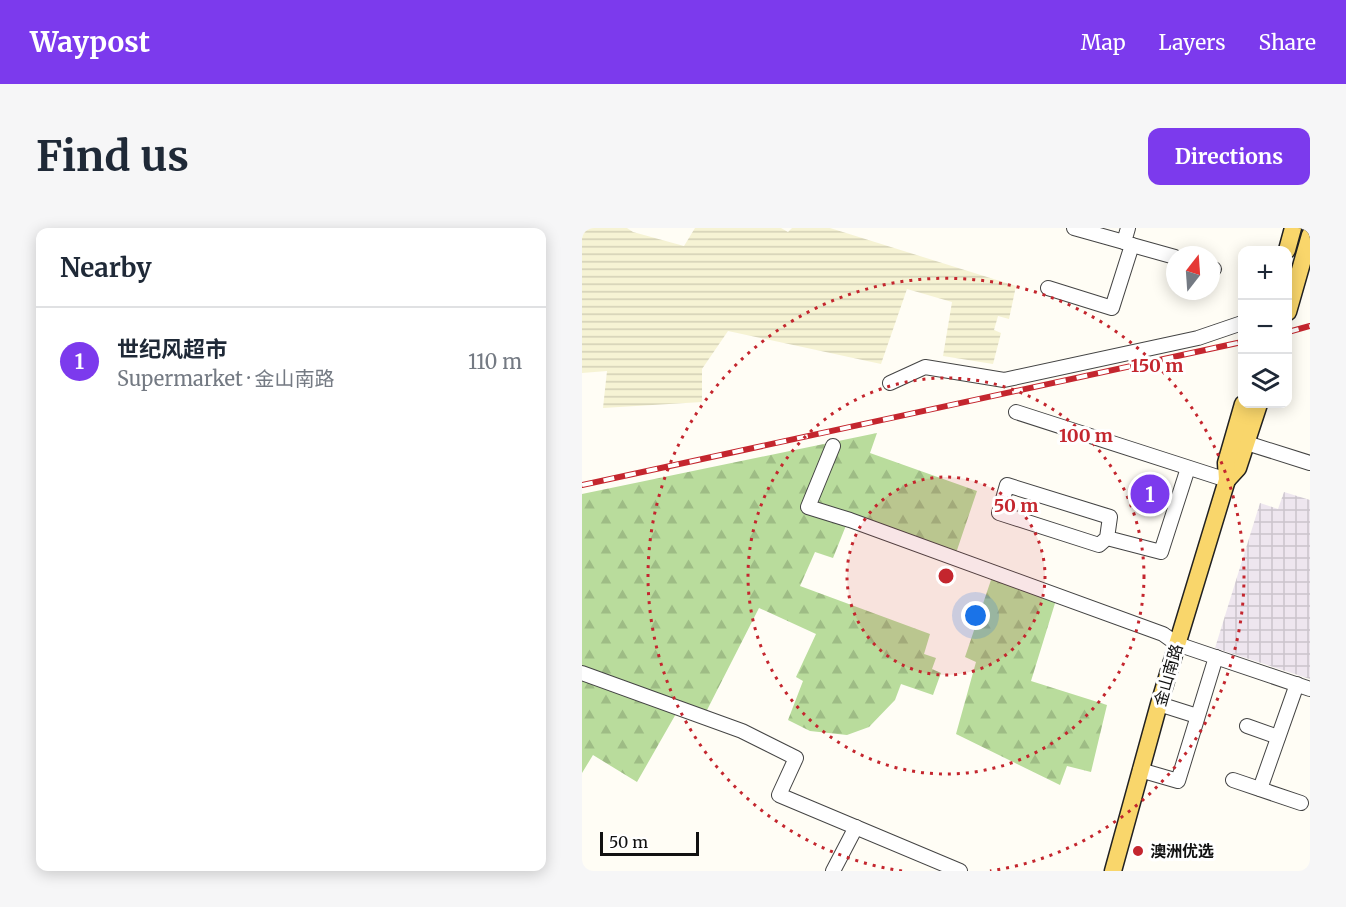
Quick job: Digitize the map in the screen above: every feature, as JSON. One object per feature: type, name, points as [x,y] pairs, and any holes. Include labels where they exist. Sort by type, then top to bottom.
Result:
[{"type":"main road","points":[[1288,246],[1293,228]]},
{"type":"main road","points":[[1291,300],[1310,235]]},
{"type":"main road","name":"金山南路","points":[[1113,871],[1159,704],[1227,480],[1238,468],[1243,408]]},
{"type":"main road","name":"金山南路","points":[[1239,441],[1257,408]]},
{"type":"street","points":[[1074,228],[1166,255]]},
{"type":"street","points":[[1048,288],[1112,308],[1128,244],[1128,228]]},
{"type":"street","points":[[890,383],[925,367],[1004,380],[1198,338],[1238,324]]},
{"type":"street","points":[[1016,412],[1227,480]]},
{"type":"street","points":[[1239,441],[1310,463]]},
{"type":"street","points":[[833,446],[808,507],[850,520],[1163,634],[1177,644],[1303,686],[1278,737],[1260,789]]},
{"type":"street","points":[[1107,538],[1161,552],[1188,468]]},
{"type":"street","points":[[1007,485],[1110,517],[1107,538],[1099,545],[999,513],[1007,485]]},
{"type":"street","points":[[1140,770],[1178,781],[1216,657]]},
{"type":"street","points":[[582,673],[742,731],[796,758],[779,795],[960,871]]},
{"type":"street","points":[[1159,704],[1197,716]]},
{"type":"street","points":[[1248,726],[1278,737]]},
{"type":"street","points":[[1233,780],[1301,803]]},
{"type":"street","points":[[833,871],[856,827]]},
{"type":"shaded area","points":[[582,228],[627,228],[633,232],[684,246],[695,228],[781,228],[788,232],[792,228],[830,228],[1016,286],[1009,319],[998,316],[994,330],[1001,333],[993,364],[943,356],[952,302],[907,289],[881,364],[728,331],[702,369],[702,402],[603,408],[607,371],[582,373]]},
{"type":"shaded area","points":[[1284,492],[1310,500],[1310,679],[1215,648],[1260,503],[1278,509]]},
{"type":"green space","points":[[877,433],[870,453],[977,491],[955,556],[849,518],[833,558],[815,552],[800,586],[930,634],[924,654],[936,658],[932,669],[941,673],[933,695],[901,684],[895,700],[869,727],[847,735],[810,731],[788,720],[803,681],[796,677],[816,634],[759,608],[705,714],[681,705],[637,782],[593,755],[582,773],[582,494]]},
{"type":"green space","points":[[992,577],[1056,600],[1031,681],[1107,705],[1091,772],[1067,766],[1060,785],[956,734],[976,662],[965,657]]},
{"type":"railway","points":[[1292,331],[1310,326]]},
{"type":"railway","points":[[582,485],[1238,343]]},
{"type":"place","name":"世纪风超市","points":[[1150,494]]},
{"type":"place","name":"澳洲优选","points":[[1138,851]]}]
